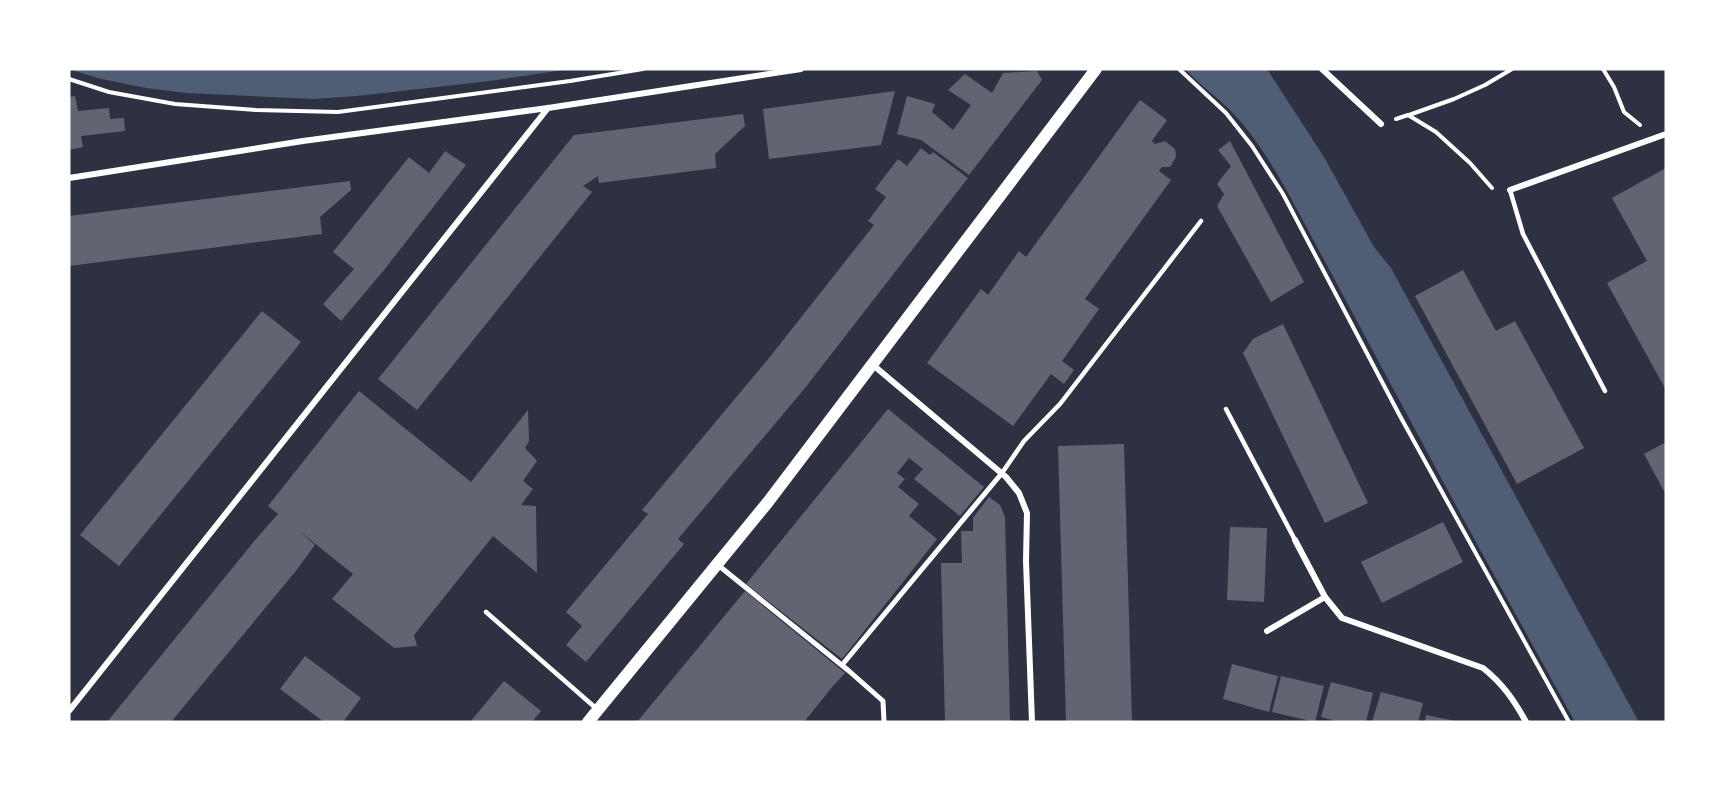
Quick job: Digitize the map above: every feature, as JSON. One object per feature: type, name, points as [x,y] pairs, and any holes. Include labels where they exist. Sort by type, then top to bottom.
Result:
[{"type":"main road","points":[[588,722],[768,502],[1096,69]]},
{"type":"street","points":[[69,178],[303,141],[548,108],[801,69]]},
{"type":"street","points":[[1322,69],[1380,124]]},
{"type":"street","points":[[69,711],[548,108]]},
{"type":"street","points":[[1510,190],[1666,134]]},
{"type":"street","points":[[873,365],[1002,473],[1019,493],[1027,513],[1026,561],[1032,722]]},
{"type":"street","points":[[842,665],[1002,473]]},
{"type":"street","points":[[1295,540],[1325,597],[1341,618],[1483,668],[1498,680],[1515,702],[1526,722]]},
{"type":"street","points":[[717,564],[883,701],[884,722]]},
{"type":"street","points":[[1267,631],[1325,597]]},
{"type":"lane","points":[[1510,190],[1523,234],[1605,391]]},
{"type":"lane","points":[[1002,473],[1024,441],[1060,404],[1201,221]]},
{"type":"lane","points":[[1226,409],[1295,540]]},
{"type":"lane","points":[[486,612],[598,710]]},
{"type":"path","points":[[69,79],[109,92],[175,104],[256,110],[339,112],[643,69]]},
{"type":"path","points":[[1179,69],[1226,113],[1252,146],[1283,194],[1400,416],[1569,722]]},
{"type":"path","points":[[1380,124],[1454,99],[1485,85],[1512,69]]},
{"type":"path","points":[[1603,69],[1614,87],[1624,112],[1655,139]]},
{"type":"path","points":[[1408,115],[1436,132],[1470,163],[1499,195],[1510,190]]},
{"type":"water","points":[[69,69],[570,69],[490,81],[313,99],[186,93],[101,79]]},
{"type":"water","points":[[1185,69],[1267,69],[1324,157],[1374,247],[1391,268],[1639,722],[1575,722],[1280,178],[1236,116]]},
{"type":"building","points":[[1037,71],[1042,80],[969,175],[921,140],[897,134],[907,96],[935,104],[932,112],[953,130],[971,105],[948,90],[965,74],[992,93],[1003,73]]},
{"type":"building","points":[[895,91],[881,145],[769,159],[763,109]]},
{"type":"building","points":[[75,96],[78,111],[109,108],[110,119],[124,118],[125,131],[81,136],[83,147],[69,150],[69,97]]},
{"type":"building","points":[[1140,100],[1167,120],[1152,141],[1155,144],[1165,141],[1175,149],[1176,157],[1170,167],[1162,167],[1159,171],[1171,180],[1085,299],[1099,309],[1062,361],[1074,370],[1064,384],[1051,374],[1013,426],[927,363],[981,289],[988,295],[1019,251],[1026,257]]},
{"type":"building","points":[[743,114],[745,126],[715,154],[716,168],[599,183],[598,176],[583,186],[592,192],[417,410],[378,379],[574,135]]},
{"type":"building","points":[[1230,141],[1304,282],[1271,302],[1217,206],[1224,194],[1217,184],[1231,166],[1218,150]]},
{"type":"building","points":[[921,148],[930,155],[933,152],[968,178],[805,388],[678,539],[684,544],[586,662],[566,645],[582,626],[566,612],[648,514],[642,510],[769,358],[874,225],[868,221],[886,197],[875,189],[898,159],[907,166]]},
{"type":"building","points":[[445,151],[466,165],[341,321],[323,304],[354,269],[333,252],[409,157],[429,173]]},
{"type":"building","points":[[1666,168],[1666,390],[1607,283],[1647,261],[1612,198]]},
{"type":"building","points":[[350,181],[351,190],[320,217],[322,234],[69,266],[69,216]]},
{"type":"building","points":[[1463,270],[1496,331],[1515,321],[1584,448],[1517,484],[1415,296]]},
{"type":"building","points":[[262,311],[301,342],[119,566],[80,535]]},
{"type":"building","points":[[1283,324],[1368,503],[1325,523],[1243,353],[1253,339]]},
{"type":"building","points":[[359,391],[471,482],[528,410],[529,441],[525,448],[537,461],[523,481],[533,489],[521,505],[536,506],[537,573],[493,536],[414,635],[417,646],[394,648],[332,599],[353,574],[298,530],[315,545],[171,722],[107,722],[278,514],[268,506]]},
{"type":"building","points":[[888,409],[984,487],[960,516],[914,479],[923,469],[909,458],[897,473],[905,479],[898,487],[919,504],[909,516],[937,539],[842,659],[746,584]]},
{"type":"building","points":[[1666,442],[1666,495],[1644,454]]},
{"type":"building","points":[[1124,444],[1132,722],[1066,722],[1058,446]]},
{"type":"building","points":[[989,497],[1000,505],[1005,517],[1010,722],[945,722],[941,563],[962,563],[961,531],[973,531],[973,518]]},
{"type":"building","points":[[1443,522],[1463,562],[1382,603],[1361,562]]},
{"type":"building","points":[[1230,527],[1267,528],[1264,602],[1227,600]]},
{"type":"building","points":[[745,591],[845,673],[804,722],[637,722]]},
{"type":"building","points":[[305,656],[361,698],[343,722],[324,722],[280,689]]},
{"type":"building","points":[[1232,664],[1278,676],[1269,712],[1223,699]]},
{"type":"building","points":[[1281,676],[1324,686],[1315,722],[1272,712]]},
{"type":"building","points":[[504,681],[541,711],[532,722],[470,722]]},
{"type":"building","points":[[1331,682],[1373,693],[1366,722],[1340,722],[1321,717]]},
{"type":"building","points":[[1381,692],[1423,703],[1418,722],[1372,722]]},
{"type":"building","points":[[1426,715],[1455,721],[1455,722],[1425,722]]}]
